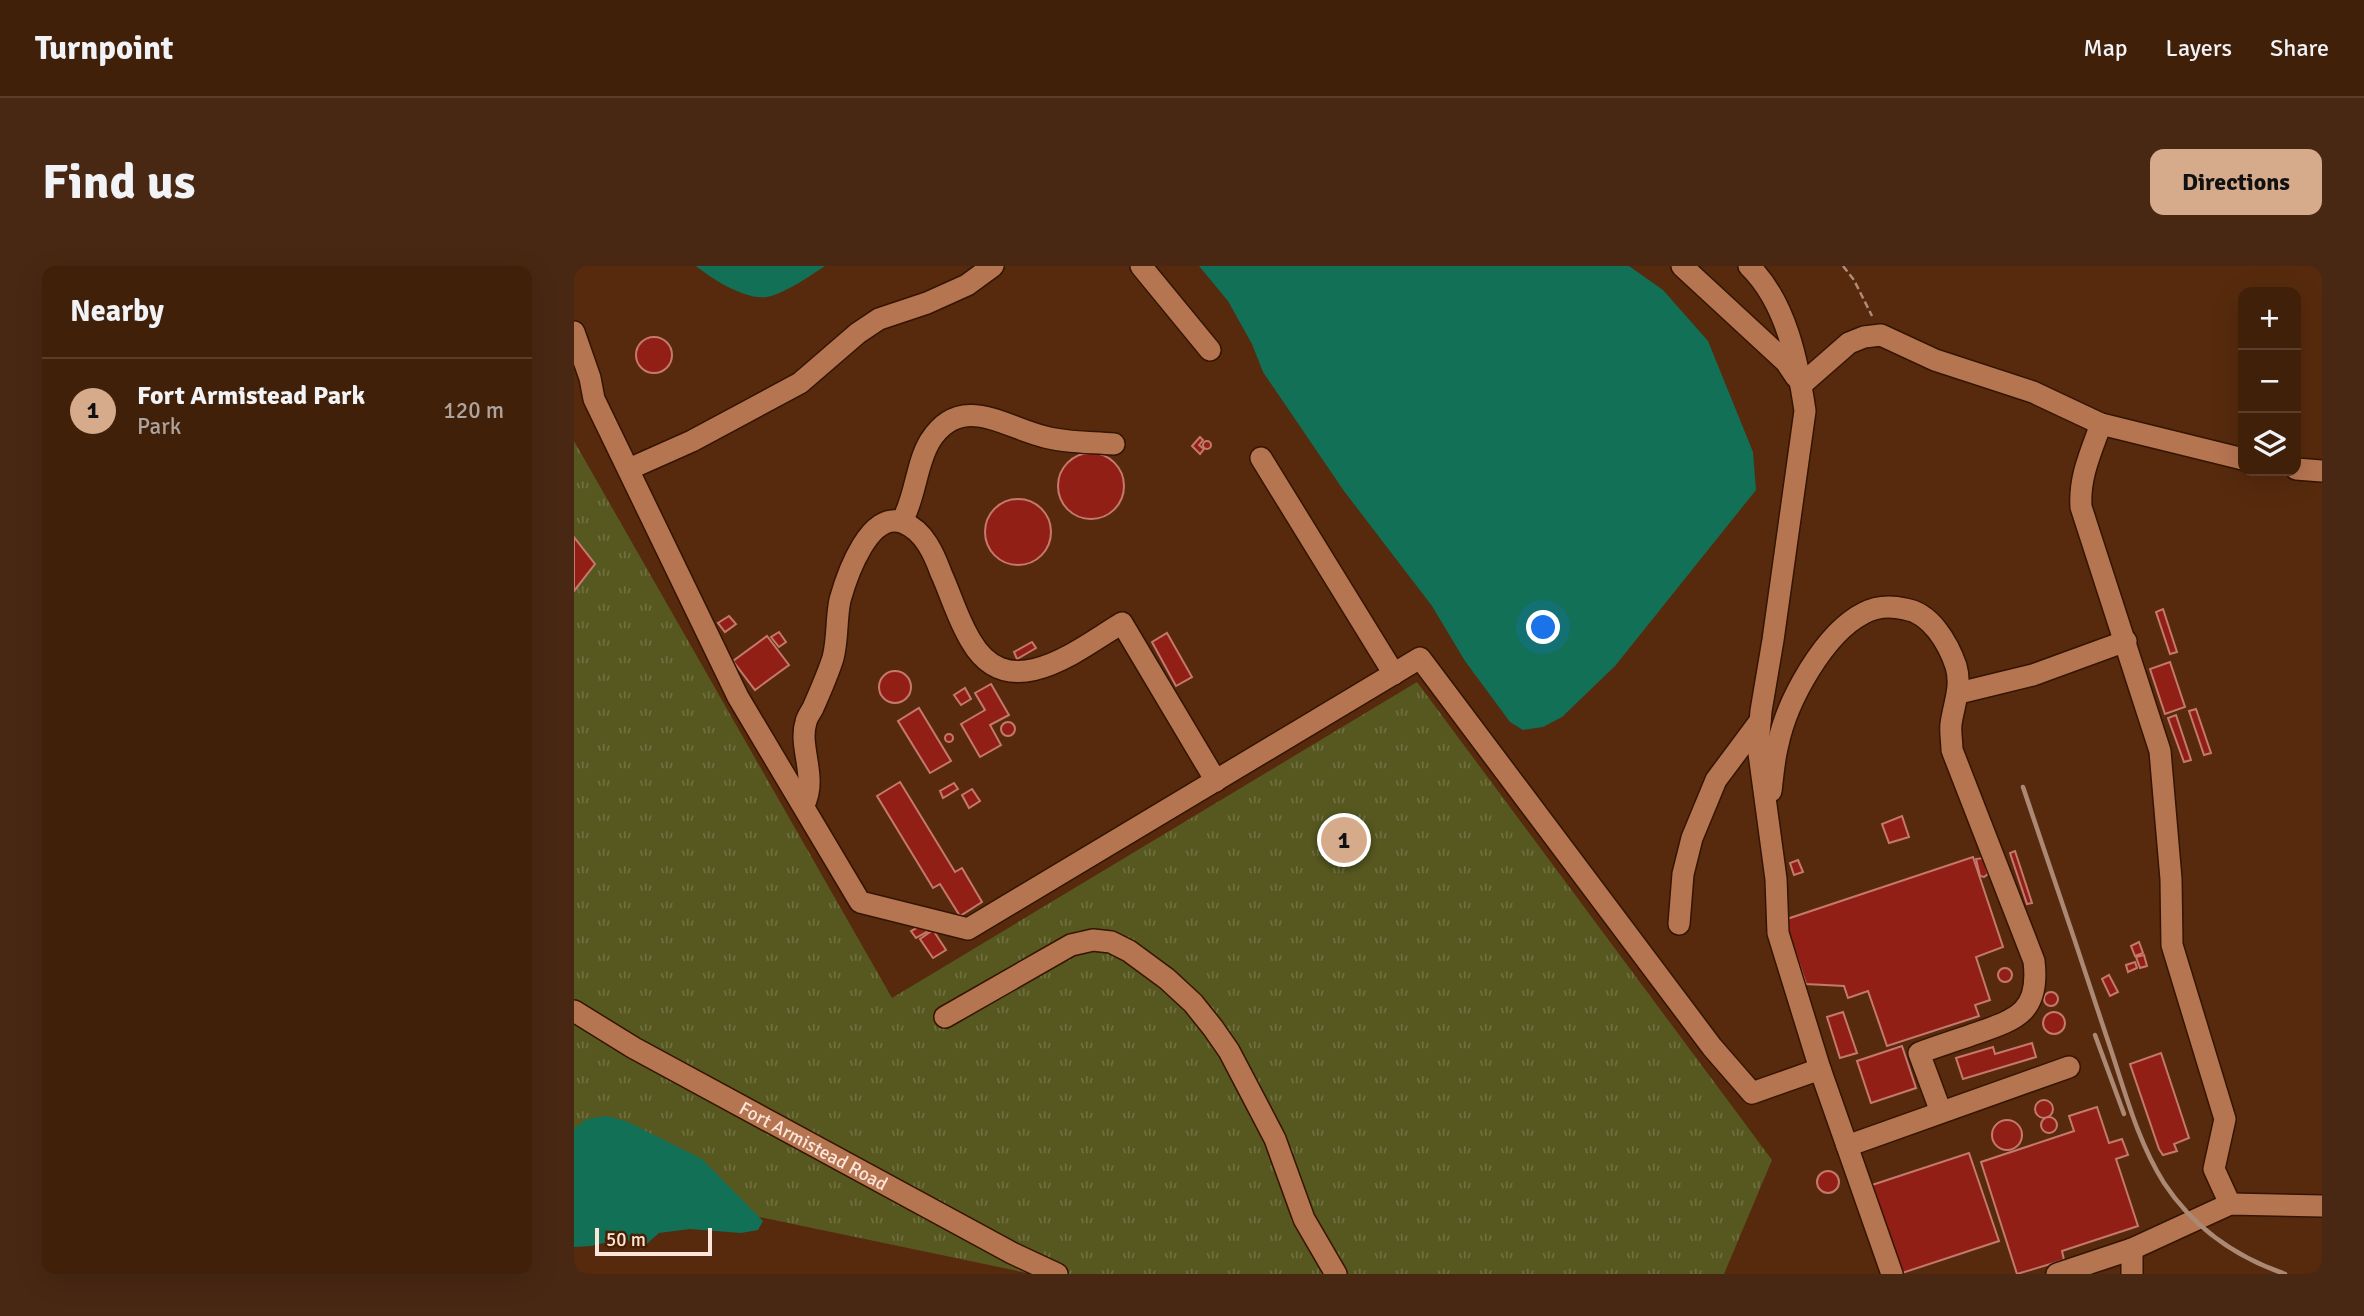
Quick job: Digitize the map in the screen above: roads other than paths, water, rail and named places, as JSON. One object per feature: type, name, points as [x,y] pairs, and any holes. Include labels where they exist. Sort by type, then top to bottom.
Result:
[{"type":"street","points":[[629,469],[692,441],[800,383],[858,332],[879,319],[927,303],[967,285],[993,266]]},
{"type":"street","points":[[1141,266],[1210,350]]},
{"type":"street","points":[[1682,266],[1786,362],[1801,385]]},
{"type":"street","points":[[1749,266],[1770,296],[1785,325],[1805,411],[1758,746],[1776,879],[1778,933],[1820,1069],[1892,1274]]},
{"type":"street","points":[[574,332],[590,378],[594,399],[738,697],[860,902],[968,929],[1420,658],[1712,1047],[1752,1093],[1820,1069]]},
{"type":"street","points":[[1801,385],[1849,343],[1864,337],[1881,335],[1935,360],[2033,392],[2101,424],[2238,458]]},
{"type":"street","points":[[902,522],[913,497],[930,441],[939,430],[959,416],[980,415],[1060,441],[1114,444]]},
{"type":"street","points":[[2101,424],[2084,470],[2080,489],[2081,507],[2160,751],[2171,880],[2172,945],[2225,1119],[2214,1169],[2231,1204]]},
{"type":"street","points":[[1261,458],[1394,674]]},
{"type":"street","points":[[2301,469],[2322,471]]},
{"type":"street","points":[[804,806],[810,785],[806,722],[833,657],[840,601],[867,537],[880,524],[892,521],[902,522],[923,538],[935,555],[971,642],[994,666],[1009,671],[1032,671],[1052,665],[1122,623],[1216,781]]},
{"type":"street","points":[[1767,820],[1778,742],[1790,707],[1828,643],[1849,622],[1866,611],[1891,606],[1913,610],[1928,619],[1945,642],[1957,668],[1959,693],[1951,725],[1952,750],[2034,961],[2036,979],[2033,995],[2025,1009],[2010,1022],[1919,1053],[1941,1112]]},
{"type":"street","points":[[1959,693],[2033,675],[2126,641]]},
{"type":"street","points":[[1679,924],[1683,874],[1692,838],[1716,780],[1760,721]]},
{"type":"street","points":[[945,1017],[1071,945],[1093,940],[1111,942],[1129,951],[1167,979],[1193,1003],[1228,1051],[1275,1139],[1304,1219],[1336,1274]]},
{"type":"street","name":"Fort Armistead Road","points":[[574,1011],[634,1048],[1012,1253],[1057,1274]]},
{"type":"street","points":[[1847,1146],[2069,1067]]},
{"type":"street","points":[[2057,1274],[2132,1249],[2231,1204],[2322,1206]]},
{"type":"street","points":[[2132,1249],[2132,1274]]},
{"type":"railway","points":[[2023,787],[2131,1111],[2154,1166],[2176,1199],[2202,1227],[2249,1259],[2285,1274]]},
{"type":"railway","points":[[2095,1035],[2124,1114]]},
{"type":"place","name":"Fort Armistead Park","points":[[1344,840]]}]
